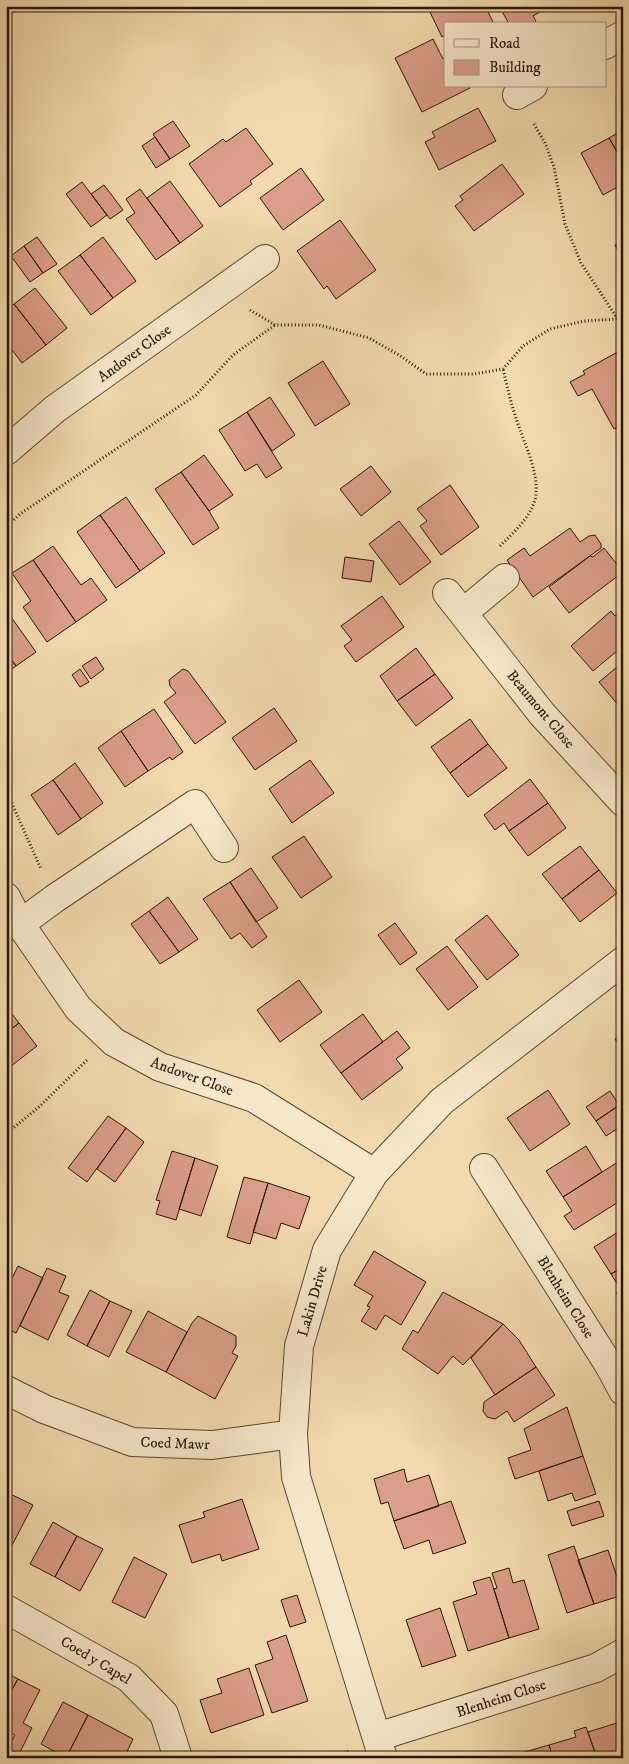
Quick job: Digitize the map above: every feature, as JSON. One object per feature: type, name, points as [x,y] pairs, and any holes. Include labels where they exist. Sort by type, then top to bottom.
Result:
[{"type":"street","points":[[606,44],[623,35]]},
{"type":"street","name":"Andover Close","points":[[6,451],[55,409],[265,259]]},
{"type":"street","name":"Beaumont Close","points":[[505,578],[455,603],[542,714],[623,802]]},
{"type":"street","points":[[20,924],[195,804],[224,848]]},
{"type":"street","name":"Andover Close","points":[[6,897],[20,924],[78,1008],[114,1042],[160,1067],[254,1098],[374,1173]]},
{"type":"street","name":"Lakin Drive","points":[[380,1748],[296,1477],[293,1434],[299,1346],[327,1250],[374,1173],[442,1101],[623,961]]},
{"type":"street","name":"Blenheim Close","points":[[484,1168],[609,1364],[623,1391]]},
{"type":"street","name":"Coed Mawr","points":[[6,1390],[44,1409],[132,1442],[212,1445],[293,1434]]},
{"type":"street","name":"Coed y Capel","points":[[6,1610],[129,1678],[164,1714],[178,1758]]},
{"type":"street","name":"Blenheim Close","points":[[380,1748],[596,1668],[623,1654]]},
{"type":"path","points":[[525,91],[554,167],[565,224],[581,263],[617,319]]},
{"type":"path","points":[[219,291],[275,325],[319,325],[369,338],[399,355],[426,374],[474,374],[503,369],[523,346],[550,329],[584,321],[617,319],[623,322]]},
{"type":"path","points":[[6,527],[20,514],[196,395],[233,355],[275,325]]},
{"type":"path","points":[[497,549],[521,525],[530,511],[535,498],[536,480],[516,420],[503,369]]},
{"type":"path","points":[[6,790],[54,899]]},
{"type":"path","points":[[6,1134],[40,1106],[90,1057],[114,1042]]},
{"type":"building","points":[[436,6],[485,6],[493,22],[444,22],[444,36],[442,37],[429,10]]},
{"type":"building","points":[[499,6],[549,6],[533,16],[536,21],[535,22],[508,22]]},
{"type":"building","points":[[433,39],[444,58],[444,88],[470,88],[422,112],[395,58]]},
{"type":"building","points":[[478,108],[496,141],[439,170],[425,142],[435,137],[432,132]]},
{"type":"building","points":[[173,121],[190,146],[170,159],[153,134]]},
{"type":"building","points":[[246,128],[273,164],[250,181],[252,184],[220,207],[189,164],[223,139],[226,142]]},
{"type":"building","points":[[623,130],[623,162],[609,138]]},
{"type":"building","points":[[155,137],[170,159],[156,168],[142,146]]},
{"type":"building","points":[[609,138],[623,162],[623,184],[603,195],[581,153]]},
{"type":"building","points":[[502,164],[524,194],[474,231],[455,206],[463,200],[460,196]]},
{"type":"building","points":[[301,168],[324,200],[283,230],[260,198]]},
{"type":"building","points":[[170,181],[203,226],[180,243],[147,198]]},
{"type":"building","points":[[82,182],[107,215],[91,227],[66,194]]},
{"type":"building","points":[[104,185],[123,210],[110,219],[91,194]]},
{"type":"building","points":[[140,189],[180,243],[156,260],[126,219],[135,213],[126,199]]},
{"type":"building","points":[[340,220],[376,270],[336,299],[327,286],[324,289],[297,251]]},
{"type":"building","points":[[37,237],[57,264],[43,273],[24,246]]},
{"type":"building","points":[[103,237],[136,281],[113,298],[80,255]]},
{"type":"building","points":[[623,242],[623,261],[615,245]]},
{"type":"building","points":[[24,246],[43,273],[30,282],[11,256]]},
{"type":"building","points":[[80,255],[113,298],[91,315],[58,271]]},
{"type":"building","points":[[35,288],[67,328],[46,345],[14,304]]},
{"type":"building","points":[[14,304],[46,345],[22,363],[6,342],[6,310]]},
{"type":"building","points":[[623,349],[623,424],[614,429],[592,389],[578,396],[570,382],[585,374],[583,371]]},
{"type":"building","points":[[323,361],[350,404],[315,426],[288,383]]},
{"type":"building","points":[[270,397],[295,435],[272,451],[247,412]]},
{"type":"building","points":[[247,412],[282,468],[266,478],[257,464],[245,471],[219,430]]},
{"type":"building","points":[[204,455],[233,495],[209,511],[181,472]]},
{"type":"building","points":[[371,466],[391,492],[361,516],[340,489]]},
{"type":"building","points":[[181,472],[219,528],[193,545],[155,489]]},
{"type":"building","points":[[450,485],[479,527],[441,555],[420,526],[427,521],[417,509]]},
{"type":"building","points":[[126,497],[165,553],[140,571],[100,515]]},
{"type":"building","points":[[100,515],[140,571],[116,588],[77,532]]},
{"type":"building","points":[[399,521],[431,562],[400,585],[369,544]]},
{"type":"building","points":[[570,528],[580,542],[589,536],[595,535],[601,544],[601,548],[533,597],[507,560],[524,548],[530,556]]},
{"type":"building","points":[[53,546],[81,585],[91,578],[107,600],[76,622],[33,560]]},
{"type":"building","points":[[604,548],[623,572],[569,613],[549,587],[590,556],[593,557]]},
{"type":"building","points":[[345,557],[374,561],[371,582],[342,578]]},
{"type":"building","points":[[33,560],[76,622],[47,642],[23,607],[31,601],[12,573]]},
{"type":"building","points":[[382,596],[404,627],[356,662],[344,646],[352,640],[341,626]]},
{"type":"building","points":[[6,610],[36,652],[16,666],[6,652]]},
{"type":"building","points":[[623,610],[623,646],[593,671],[571,646],[611,611],[615,616]]},
{"type":"building","points":[[416,648],[435,674],[397,701],[380,676]]},
{"type":"building","points":[[6,652],[16,666],[6,673]]},
{"type":"building","points":[[96,657],[104,669],[91,679],[82,666]]},
{"type":"building","points":[[623,662],[623,711],[599,682]]},
{"type":"building","points":[[80,669],[89,682],[80,687],[72,675]]},
{"type":"building","points":[[183,669],[188,671],[226,722],[195,744],[164,702],[176,693],[170,686],[169,680]]},
{"type":"building","points":[[435,674],[453,698],[416,726],[397,701]]},
{"type":"building","points":[[274,708],[297,741],[255,770],[232,738]]},
{"type":"building","points":[[154,709],[183,752],[172,760],[170,757],[148,771],[121,731]]},
{"type":"building","points":[[470,719],[488,744],[450,773],[431,747]]},
{"type":"building","points":[[121,731],[148,771],[125,787],[98,748]]},
{"type":"building","points":[[488,744],[507,768],[468,797],[450,773]]},
{"type":"building","points":[[310,760],[334,793],[292,823],[269,789]]},
{"type":"building","points":[[75,763],[103,803],[81,819],[53,780]]},
{"type":"building","points":[[530,779],[548,803],[509,831],[504,823],[495,830],[484,815]]},
{"type":"building","points":[[53,780],[81,819],[58,835],[31,795]]},
{"type":"building","points":[[548,803],[566,828],[528,856],[509,831]]},
{"type":"building","points":[[304,836],[332,877],[301,898],[272,857]]},
{"type":"building","points":[[580,846],[599,870],[562,899],[542,874]]},
{"type":"building","points":[[251,868],[278,908],[256,922],[230,882]]},
{"type":"building","points":[[599,870],[617,893],[580,922],[562,899]]},
{"type":"building","points":[[230,882],[267,937],[252,948],[240,933],[231,939],[203,899]]},
{"type":"building","points":[[168,897],[198,939],[179,952],[149,911]]},
{"type":"building","points":[[149,911],[179,952],[160,964],[131,924]]},
{"type":"building","points":[[487,915],[519,955],[487,980],[455,940]]},
{"type":"building","points":[[395,923],[417,953],[400,965],[378,935]]},
{"type":"building","points":[[447,946],[478,987],[448,1010],[416,969]]},
{"type":"building","points":[[299,980],[322,1012],[280,1042],[257,1010]]},
{"type":"building","points":[[6,1006],[19,1023],[6,1033]]},
{"type":"building","points":[[363,1014],[383,1042],[341,1073],[320,1045]]},
{"type":"building","points":[[19,1023],[37,1046],[6,1070],[6,1033]]},
{"type":"building","points":[[397,1031],[410,1048],[396,1059],[403,1068],[362,1100],[341,1073]]},
{"type":"building","points":[[623,1033],[623,1051],[615,1039]]},
{"type":"building","points":[[548,1090],[570,1124],[530,1151],[507,1118]]},
{"type":"building","points":[[610,1091],[619,1105],[596,1121],[586,1107]]},
{"type":"building","points":[[623,1103],[623,1125],[606,1136],[596,1121]]},
{"type":"building","points":[[108,1116],[126,1128],[87,1182],[68,1168]]},
{"type":"building","points":[[126,1128],[144,1142],[115,1182],[97,1169]]},
{"type":"building","points":[[586,1146],[602,1172],[563,1197],[546,1171]]},
{"type":"building","points":[[172,1151],[195,1158],[176,1220],[156,1214],[160,1201],[156,1200]]},
{"type":"building","points":[[195,1158],[218,1166],[201,1216],[179,1209]]},
{"type":"building","points":[[621,1160],[623,1163],[623,1199],[574,1230],[564,1216],[572,1211],[563,1197]]},
{"type":"building","points":[[244,1177],[268,1183],[250,1244],[227,1237]]},
{"type":"building","points":[[268,1183],[310,1197],[299,1229],[281,1223],[276,1239],[253,1232]]},
{"type":"building","points":[[623,1229],[623,1267],[611,1274],[594,1247]]},
{"type":"building","points":[[374,1251],[426,1282],[401,1325],[385,1315],[376,1330],[361,1321],[370,1307],[367,1306],[373,1296],[354,1285]]},
{"type":"building","points":[[18,1266],[43,1278],[16,1333],[6,1328],[10,1319],[6,1317],[6,1291]]},
{"type":"building","points":[[623,1267],[623,1302],[616,1293],[621,1290],[611,1274]]},
{"type":"building","points":[[47,1268],[66,1276],[59,1292],[69,1296],[48,1340],[20,1326]]},
{"type":"building","points":[[90,1290],[110,1301],[87,1346],[67,1335]]},
{"type":"building","points":[[443,1292],[503,1324],[463,1365],[453,1356],[438,1374],[402,1349],[413,1330],[418,1333]]},
{"type":"building","points":[[110,1301],[132,1311],[109,1357],[87,1346]]},
{"type":"building","points":[[148,1311],[187,1332],[166,1372],[126,1352]]},
{"type":"building","points":[[198,1316],[236,1336],[236,1346],[232,1353],[238,1356],[215,1399],[166,1372],[192,1323]]},
{"type":"building","points":[[503,1324],[519,1340],[536,1367],[495,1395],[471,1358]]},
{"type":"building","points":[[536,1367],[555,1395],[514,1422],[507,1411],[495,1419],[487,1417],[483,1411],[484,1402]]},
{"type":"building","points":[[567,1407],[583,1456],[515,1479],[508,1458],[531,1450],[524,1429]]},
{"type":"building","points":[[583,1456],[596,1494],[575,1501],[572,1493],[548,1501],[539,1471]]},
{"type":"building","points":[[404,1469],[407,1482],[429,1475],[439,1506],[394,1521],[388,1502],[381,1504],[374,1479]]},
{"type":"building","points":[[6,1492],[33,1505],[8,1553],[6,1552]]},
{"type":"building","points":[[242,1499],[259,1549],[222,1561],[220,1554],[192,1563],[179,1525],[205,1517],[203,1512]]},
{"type":"building","points":[[451,1501],[466,1543],[433,1554],[429,1540],[404,1549],[394,1521]]},
{"type":"building","points":[[599,1501],[604,1516],[572,1526],[567,1511]]},
{"type":"building","points":[[53,1522],[77,1536],[55,1577],[30,1564]]},
{"type":"building","points":[[77,1536],[103,1549],[80,1591],[55,1577]]},
{"type":"building","points":[[574,1546],[594,1604],[567,1613],[548,1555]]},
{"type":"building","points":[[608,1550],[623,1595],[594,1604],[578,1560]]},
{"type":"building","points":[[134,1557],[167,1574],[145,1618],[112,1602]]},
{"type":"building","points":[[509,1568],[513,1583],[524,1580],[539,1629],[509,1638],[494,1589],[497,1588],[492,1573]]},
{"type":"building","points":[[490,1577],[509,1638],[468,1651],[453,1602],[477,1594],[473,1582]]},
{"type":"building","points":[[297,1595],[306,1622],[290,1627],[281,1600]]},
{"type":"building","points":[[440,1608],[456,1656],[422,1667],[406,1620]]},
{"type":"building","points":[[286,1635],[308,1701],[272,1713],[255,1665],[273,1659],[267,1642]]},
{"type":"building","points":[[249,1668],[264,1715],[211,1733],[200,1700],[222,1693],[217,1679]]},
{"type":"building","points":[[6,1673],[18,1679],[6,1700]]},
{"type":"building","points":[[18,1679],[40,1690],[23,1723],[32,1728],[19,1754],[8,1749],[15,1735],[6,1730],[6,1700]]},
{"type":"building","points":[[63,1702],[88,1715],[66,1758],[41,1744]]},
{"type":"building","points":[[88,1715],[133,1739],[124,1758],[66,1758]]},
{"type":"building","points":[[623,1721],[623,1758],[597,1758],[588,1732]]},
{"type":"building","points":[[586,1727],[597,1758],[553,1758],[549,1745],[576,1737],[574,1731]]},
{"type":"building","points":[[549,1745],[553,1758],[519,1758],[518,1754]]}]
